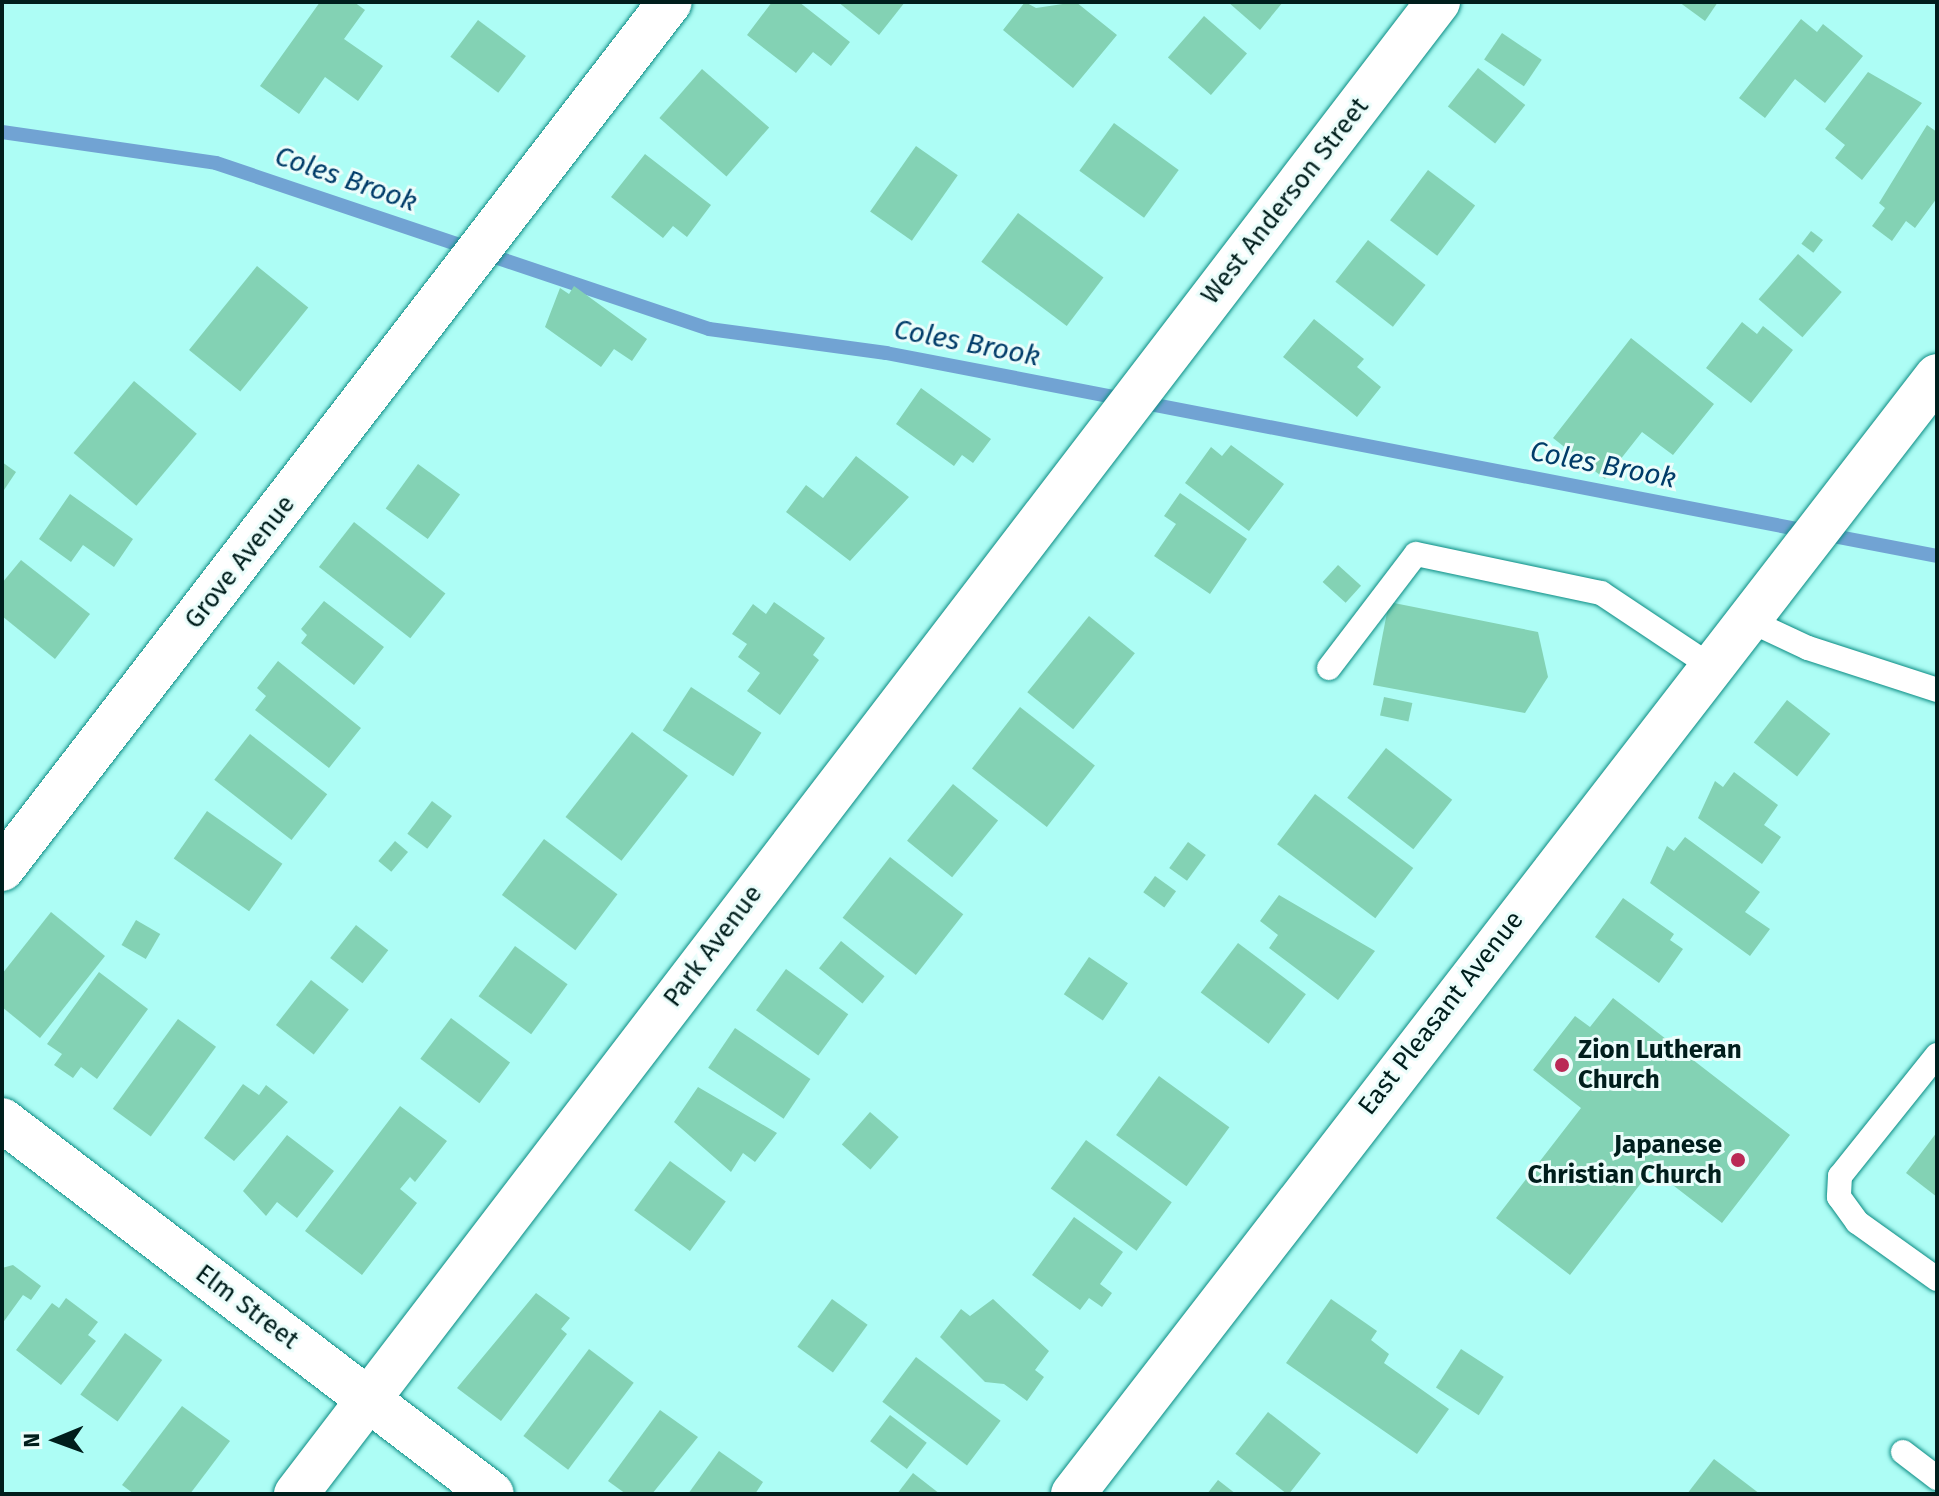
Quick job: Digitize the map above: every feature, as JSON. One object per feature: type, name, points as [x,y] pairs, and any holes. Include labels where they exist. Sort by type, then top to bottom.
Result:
[{"type":"street","name":"Grove Avenue","points":[[2,869],[670,2]]},
{"type":"street","name":"West Anderson Street","points":[[1132,400],[1438,2]]},
{"type":"street","name":"East Pleasant Avenue","points":[[1073,1494],[1709,665],[1937,376]]},
{"type":"street","name":"Park Avenue","points":[[296,1494],[1132,400]]},
{"type":"street","name":"Elm Street","points":[[2,1120],[492,1494]]},
{"type":"lane","points":[[1329,668],[1416,554],[1601,593],[1709,665]]},
{"type":"lane","points":[[1746,619],[1808,648],[1937,690]]},
{"type":"lane","points":[[1937,1055],[1840,1176],[1839,1197],[1857,1222],[1937,1279]]},
{"type":"lane","points":[[1903,1452],[1937,1478]]},
{"type":"building","points":[[320,2],[354,2],[365,10],[344,39],[383,66],[358,101],[325,77],[299,114],[260,86]]},
{"type":"building","points":[[772,2],[799,2],[850,42],[831,66],[813,52],[796,73],[747,35]]},
{"type":"building","points":[[838,2],[905,2],[879,35]]},
{"type":"building","points":[[1025,2],[1036,8],[1076,2],[1117,35],[1073,88],[1003,30]]},
{"type":"building","points":[[1228,2],[1283,2],[1260,30]]},
{"type":"building","points":[[1679,2],[1718,2],[1705,21]]},
{"type":"building","points":[[1204,16],[1247,53],[1211,95],[1168,58]]},
{"type":"building","points":[[1801,19],[1817,32],[1823,24],[1863,56],[1825,103],[1795,79],[1765,118],[1739,98]]},
{"type":"building","points":[[478,20],[526,56],[498,93],[450,57]]},
{"type":"building","points":[[1502,33],[1542,60],[1524,86],[1484,60]]},
{"type":"building","points":[[1478,68],[1525,105],[1495,144],[1448,107]]},
{"type":"building","points":[[702,69],[769,127],[727,176],[659,118]]},
{"type":"building","points":[[1868,72],[1922,103],[1862,180],[1835,158],[1845,145],[1825,129]]},
{"type":"building","points":[[1114,123],[1179,170],[1144,218],[1079,171]]},
{"type":"building","points":[[1927,125],[1937,132],[1937,198],[1915,228],[1906,221],[1892,241],[1872,226],[1885,208],[1879,203]]},
{"type":"building","points":[[916,146],[958,175],[912,241],[870,212]]},
{"type":"building","points":[[645,154],[711,205],[687,237],[673,226],[663,238],[611,197]]},
{"type":"building","points":[[1428,170],[1475,206],[1437,256],[1390,220]]},
{"type":"building","points":[[1018,213],[1103,277],[1067,326],[981,262]]},
{"type":"building","points":[[1811,231],[1823,240],[1813,253],[1801,244]]},
{"type":"building","points":[[1368,240],[1426,285],[1393,327],[1335,282]]},
{"type":"building","points":[[1798,254],[1842,292],[1802,337],[1759,299]]},
{"type":"building","points":[[257,266],[308,308],[240,391],[189,350]]},
{"type":"building","points":[[574,286],[647,339],[632,361],[614,349],[601,367],[545,327],[560,288],[569,294]]},
{"type":"building","points":[[1314,319],[1364,359],[1357,367],[1381,387],[1357,417],[1283,357]]},
{"type":"building","points":[[1742,322],[1757,334],[1763,326],[1793,350],[1751,403],[1706,368]]},
{"type":"building","points":[[1631,338],[1714,404],[1673,455],[1642,432],[1605,479],[1553,438]]},
{"type":"building","points":[[134,381],[197,434],[136,506],[74,453]]},
{"type":"building","points":[[921,388],[991,439],[973,463],[962,455],[954,466],[896,424]]},
{"type":"building","points":[[1231,445],[1284,484],[1249,531],[1185,483],[1211,447],[1222,456]]},
{"type":"building","points":[[856,456],[909,497],[850,561],[786,512],[806,485],[823,498]]},
{"type":"building","points":[[2,462],[16,472],[2,493]]},
{"type":"building","points":[[418,464],[460,495],[428,539],[386,508]]},
{"type":"building","points":[[1180,493],[1247,539],[1210,594],[1154,556],[1176,524],[1164,516]]},
{"type":"building","points":[[70,494],[133,539],[114,567],[83,545],[71,562],[39,539]]},
{"type":"building","points":[[354,522],[445,593],[410,638],[319,567]]},
{"type":"building","points":[[21,560],[90,614],[55,659],[2,616],[2,583]]},
{"type":"building","points":[[1338,565],[1361,586],[1346,603],[1323,582]]},
{"type":"building","points":[[324,601],[384,647],[354,685],[301,643],[307,635],[301,629]]},
{"type":"building","points":[[774,602],[825,638],[813,655],[819,660],[780,715],[747,691],[760,673],[738,657],[747,644],[732,634],[753,604],[766,614]]},
{"type":"building","points":[[1389,602],[1538,632],[1548,677],[1525,713],[1373,685]]},
{"type":"building","points":[[1089,616],[1135,653],[1073,729],[1027,692]]},
{"type":"building","points":[[278,661],[361,728],[329,768],[255,710],[266,696],[257,688]]},
{"type":"building","points":[[691,687],[761,733],[733,776],[663,731]]},
{"type":"building","points":[[1384,697],[1412,703],[1408,722],[1380,716]]},
{"type":"building","points":[[1787,700],[1830,734],[1797,776],[1754,743]]},
{"type":"building","points":[[1020,707],[1095,765],[1047,827],[972,768]]},
{"type":"building","points":[[632,732],[688,776],[621,861],[566,817]]},
{"type":"building","points":[[250,734],[327,794],[292,840],[214,780]]},
{"type":"building","points":[[1386,748],[1452,800],[1413,849],[1347,798]]},
{"type":"building","points":[[1734,772],[1778,805],[1764,825],[1781,837],[1762,864],[1698,818],[1715,781],[1723,787]]},
{"type":"building","points":[[953,784],[998,821],[952,877],[907,841]]},
{"type":"building","points":[[1315,794],[1413,868],[1375,918],[1277,844]]},
{"type":"building","points":[[432,801],[452,816],[427,849],[407,834]]},
{"type":"building","points":[[207,811],[282,864],[249,911],[174,859]]},
{"type":"building","points":[[1685,837],[1760,892],[1745,912],[1770,929],[1750,956],[1650,883],[1667,846],[1674,851]]},
{"type":"building","points":[[544,839],[617,894],[575,950],[502,895]]},
{"type":"building","points":[[395,841],[408,852],[391,872],[378,861]]},
{"type":"building","points":[[1188,842],[1206,855],[1187,881],[1169,868]]},
{"type":"building","points":[[890,857],[963,914],[916,975],[843,918]]},
{"type":"building","points":[[1155,876],[1176,891],[1164,907],[1143,892]]},
{"type":"building","points":[[1279,895],[1375,951],[1338,1000],[1269,948],[1278,935],[1260,921]]},
{"type":"building","points":[[1623,898],[1674,934],[1670,940],[1683,949],[1659,983],[1595,937]]},
{"type":"building","points":[[51,912],[105,956],[40,1038],[2,1007],[2,974]]},
{"type":"building","points":[[136,920],[160,934],[146,959],[122,945]]},
{"type":"building","points":[[356,925],[388,950],[362,983],[330,958]]},
{"type":"building","points":[[841,941],[885,976],[862,1003],[819,968]]},
{"type":"building","points":[[1238,943],[1306,994],[1269,1044],[1201,993]]},
{"type":"building","points":[[515,946],[568,984],[531,1034],[479,996]]},
{"type":"building","points":[[1089,957],[1128,983],[1103,1021],[1064,994]]},
{"type":"building","points":[[786,969],[848,1014],[818,1056],[756,1010]]},
{"type":"building","points":[[99,972],[148,1009],[97,1079],[81,1067],[73,1078],[54,1065],[62,1054],[47,1044]]},
{"type":"building","points":[[311,980],[349,1010],[314,1054],[276,1025]]},
{"type":"building","points":[[1613,998],[1790,1135],[1722,1223],[1652,1169],[1570,1275],[1496,1218],[1581,1108],[1533,1070],[1575,1016],[1590,1027]]},
{"type":"building","points":[[451,1018],[510,1063],[479,1103],[420,1059]]},
{"type":"building","points":[[178,1019],[216,1047],[151,1136],[113,1109]]},
{"type":"building","points":[[735,1028],[810,1079],[784,1119],[708,1068]]},
{"type":"building","points":[[1159,1076],[1229,1127],[1186,1186],[1116,1135]]},
{"type":"building","points":[[243,1084],[259,1095],[266,1085],[288,1102],[234,1161],[204,1138]]},
{"type":"building","points":[[698,1087],[777,1133],[755,1162],[743,1153],[731,1172],[674,1122]]},
{"type":"building","points":[[400,1106],[447,1141],[415,1182],[410,1177],[400,1189],[417,1203],[362,1275],[305,1231]]},
{"type":"building","points":[[870,1112],[899,1137],[870,1169],[842,1144]]},
{"type":"building","points":[[1937,1132],[1937,1197],[1906,1173]]},
{"type":"building","points":[[287,1135],[334,1171],[297,1218],[277,1202],[266,1216],[243,1191]]},
{"type":"building","points":[[1086,1140],[1172,1202],[1136,1251],[1051,1189]]},
{"type":"building","points":[[670,1161],[726,1202],[690,1251],[634,1210]]},
{"type":"building","points":[[1074,1217],[1123,1252],[1100,1284],[1112,1293],[1102,1307],[1089,1298],[1080,1310],[1032,1275]]},
{"type":"building","points":[[13,1265],[41,1286],[31,1300],[23,1295],[2,1324],[2,1268]]},
{"type":"building","points":[[536,1293],[570,1318],[561,1329],[567,1334],[501,1421],[457,1388]]},
{"type":"building","points":[[66,1298],[98,1322],[88,1335],[96,1341],[61,1385],[16,1350],[52,1303],[59,1308]]},
{"type":"building","points":[[832,1299],[868,1325],[833,1373],[797,1347]]},
{"type":"building","points":[[993,1299],[1049,1351],[1035,1370],[1044,1377],[1027,1401],[1004,1384],[985,1382],[940,1337],[961,1309],[970,1316]]},
{"type":"building","points":[[1331,1299],[1377,1331],[1371,1340],[1389,1354],[1384,1363],[1449,1409],[1417,1454],[1286,1363]]},
{"type":"building","points":[[125,1333],[162,1360],[118,1422],[80,1394]]},
{"type":"building","points":[[589,1349],[634,1383],[568,1470],[523,1436]]},
{"type":"building","points":[[1461,1349],[1504,1377],[1479,1415],[1436,1388]]},
{"type":"building","points":[[916,1357],[1001,1421],[967,1466],[882,1402]]},
{"type":"building","points":[[182,1406],[230,1441],[190,1494],[134,1494],[122,1485]]},
{"type":"building","points":[[660,1410],[698,1437],[652,1494],[626,1494],[608,1481]]},
{"type":"building","points":[[1268,1412],[1321,1453],[1289,1494],[1235,1454]]},
{"type":"building","points":[[890,1415],[927,1443],[907,1469],[870,1441]]},
{"type":"building","points":[[719,1451],[763,1482],[755,1494],[688,1494]]},
{"type":"building","points":[[1714,1459],[1760,1494],[1687,1494]]},
{"type":"building","points":[[913,1473],[940,1494],[897,1494]]},
{"type":"building","points":[[1218,1480],[1236,1494],[1207,1494]]},
{"type":"waterway","name":"Coles Brook","points":[[2,132],[216,163],[709,329],[886,353],[1937,556]]},
{"type":"place","name":"Zion Lutheran Church","points":[[1562,1065]]},
{"type":"place","name":"Japanese Christian Church","points":[[1738,1160]]}]
